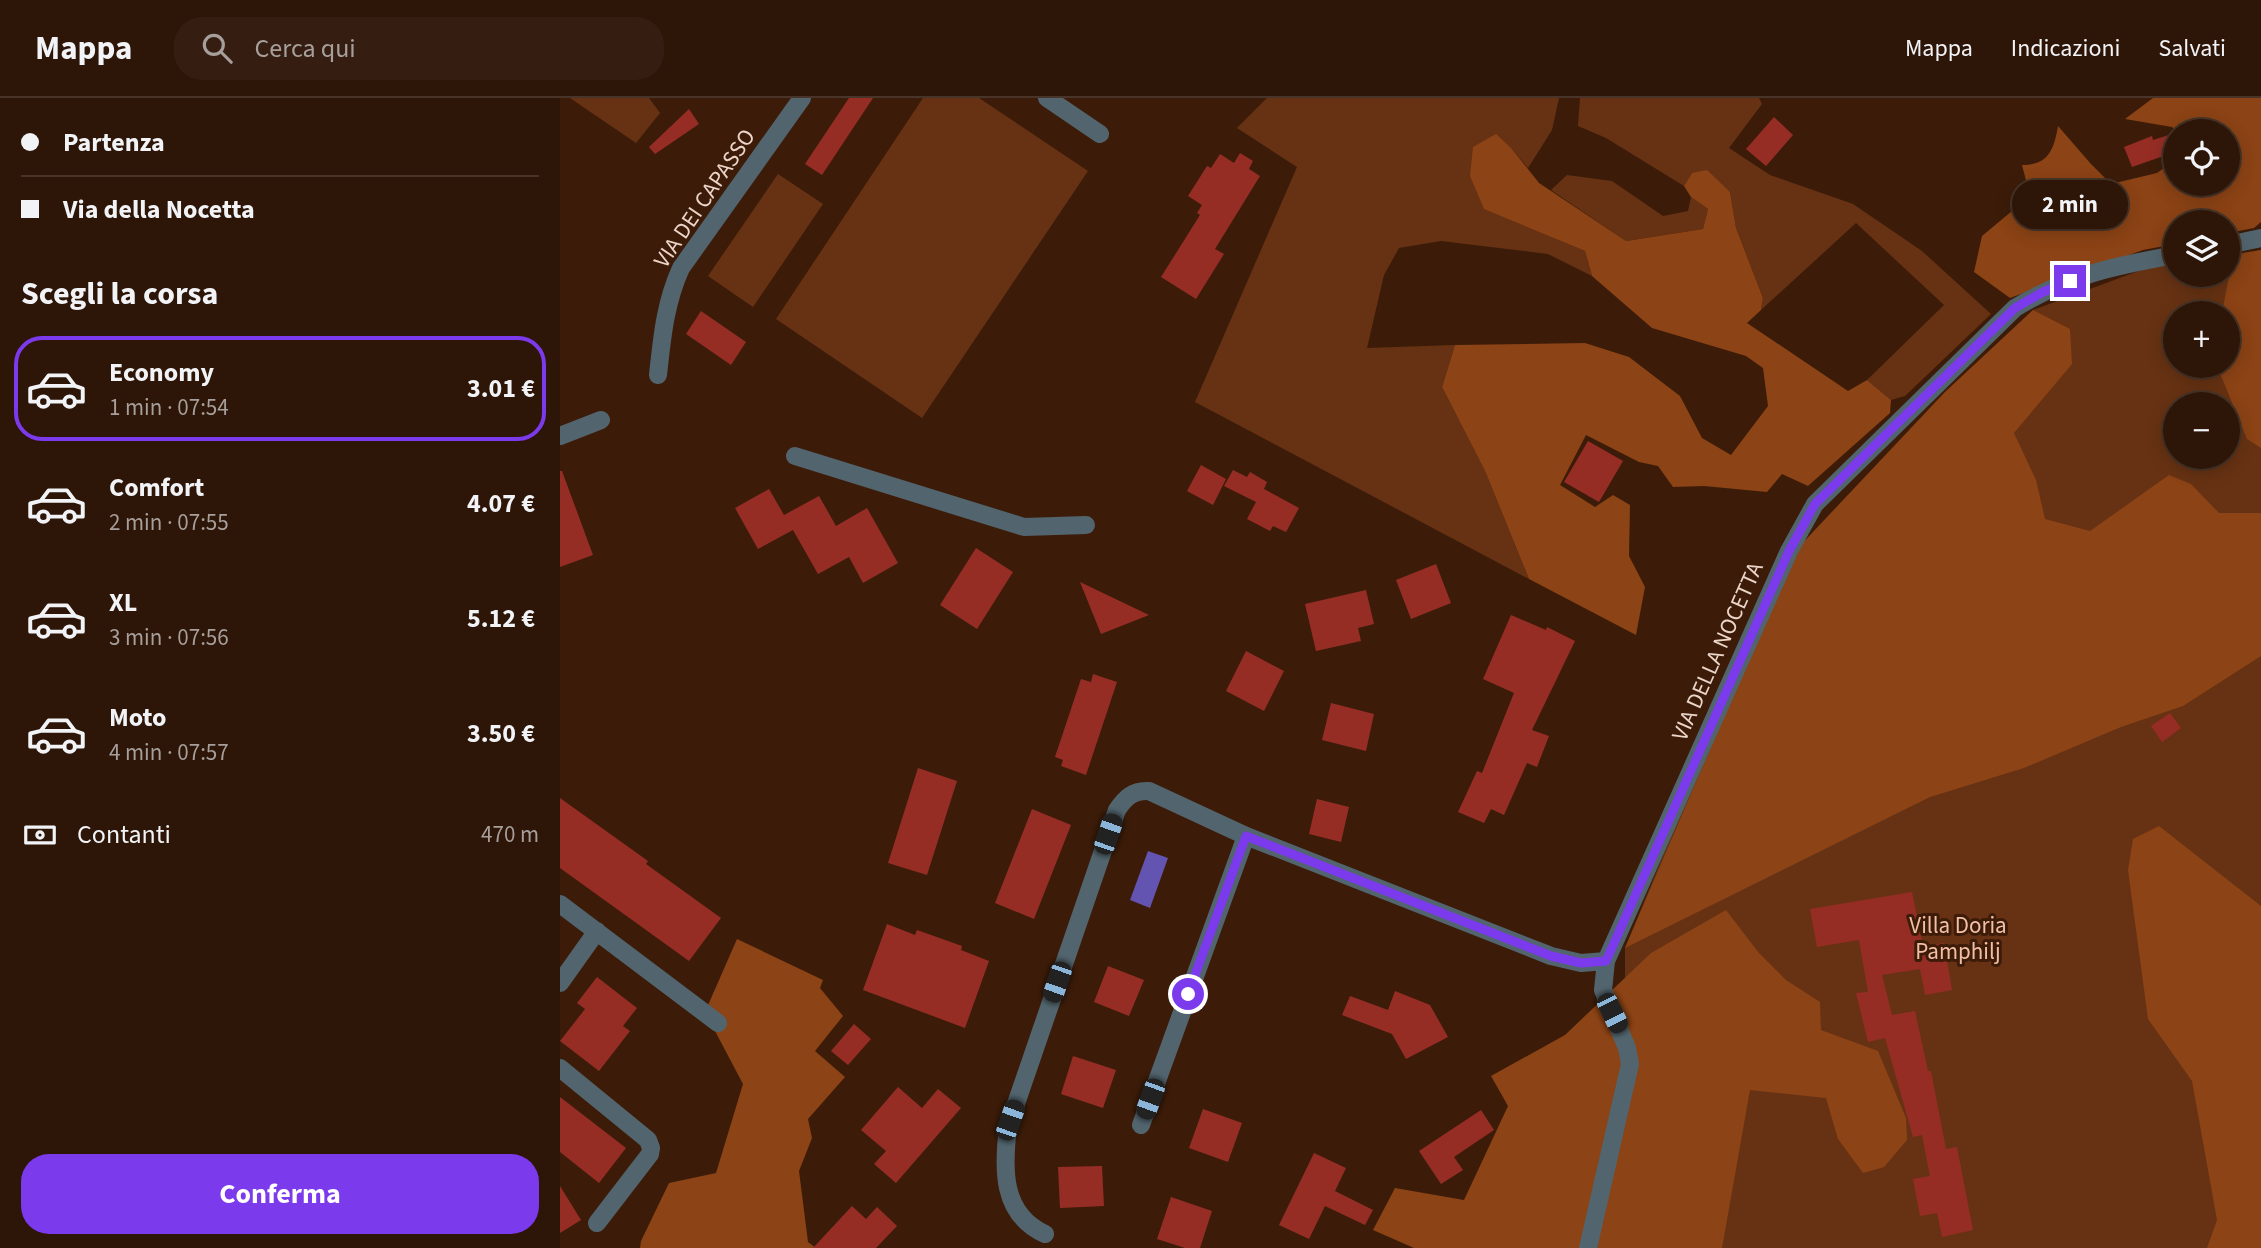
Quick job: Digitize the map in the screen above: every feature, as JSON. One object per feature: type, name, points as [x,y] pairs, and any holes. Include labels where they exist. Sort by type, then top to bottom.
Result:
[{"type":"street","name":"VIA DEI CAPASSO","points":[[658,375],[664,320],[681,268],[802,98]]},
{"type":"street","points":[[1046,98],[1100,134]]},
{"type":"street","points":[[2240,242],[2261,238]]},
{"type":"street","name":"VIA DELLA NOCETTA","points":[[1588,1248],[1630,1064],[1627,1048],[1603,989],[1606,961],[1789,551],[1815,504],[2015,308],[2043,292],[2094,272],[2163,258]]},
{"type":"street","points":[[560,436],[601,420]]},
{"type":"street","points":[[795,456],[1024,527],[1086,525]]},
{"type":"street","points":[[1045,1234],[1029,1226],[1010,1199],[1006,1177],[1008,1127],[1117,810],[1128,796],[1134,793],[1149,791],[1246,836],[1551,956],[1581,963],[1606,961]]},
{"type":"street","points":[[1141,1125],[1246,836]]},
{"type":"street","points":[[560,904],[718,1023]]},
{"type":"street","points":[[560,983],[597,931]]},
{"type":"street","points":[[560,1068],[648,1140],[652,1148],[597,1223]]},
{"type":"green space","points":[[570,98],[649,98],[660,113],[636,143]]},
{"type":"green space","points":[[923,98],[979,98],[1088,171],[922,418],[776,319]]},
{"type":"green space","points":[[1267,98],[1559,98],[1552,130],[1528,168],[1512,149],[1485,209],[1585,251],[1592,276],[1548,254],[1441,241],[1399,248],[1384,275],[1367,348],[1455,345],[1442,387],[1485,471],[1529,579],[1195,402],[1297,167],[1237,128]]},
{"type":"green space","points":[[1580,98],[1759,98],[1762,104],[1729,148],[1770,175],[1853,204],[1922,251],[1991,314],[1905,396],[1891,400],[1867,380],[1944,305],[1856,223],[1761,310],[1763,298],[1736,228],[1730,192],[1692,173],[1684,186],[1606,138],[1578,126]]},
{"type":"green space","points":[[778,174],[823,204],[753,307],[708,276]]},
{"type":"green space","points":[[1567,175],[1612,181],[1663,216],[1688,211],[1691,197],[1708,209],[1703,229],[1626,241],[1551,190]]},
{"type":"green space","name":"Villa Doria Pamphilj","points":[[2261,250],[2261,1248],[1604,1248],[1625,986],[1625,948],[1730,693],[1944,393],[2033,310],[2144,269],[2163,266],[2163,287],[2240,287],[2240,253]]},
{"type":"shaded area","points":[[2153,98],[2261,98],[2261,222],[2254,228],[2240,231],[2240,210],[2163,210],[2163,246],[2143,250],[2010,298],[1974,272],[1982,236],[2030,196],[2022,165],[2038,162],[2049,154],[2058,126],[2111,184],[2157,173],[2163,169],[2163,196],[2240,196],[2240,119],[2163,119],[2163,125],[2125,119]]},
{"type":"shaded area","points":[[1496,134],[1512,149],[1539,183],[1626,241],[1703,229],[1708,209],[1691,197],[1684,186],[1692,173],[1707,170],[1730,192],[1736,228],[1763,298],[1761,310],[1747,323],[1848,391],[1867,380],[1891,400],[1890,413],[1808,486],[1782,474],[1767,492],[1704,486],[1673,487],[1658,466],[1639,462],[1586,435],[1560,485],[1595,507],[1613,495],[1630,505],[1629,556],[1645,587],[1636,635],[1529,579],[1485,471],[1442,387],[1455,345],[1585,343],[1629,357],[1680,396],[1702,438],[1731,455],[1768,406],[1763,368],[1746,356],[1652,328],[1592,276],[1585,251],[1484,209],[1470,176],[1473,147]]},
{"type":"shaded area","points":[[2261,250],[2261,448],[2247,439],[2240,422],[2240,392],[2228,392],[2222,378],[2240,378],[2240,301],[2224,301],[2227,287],[2240,287],[2240,254]]},
{"type":"shaded area","points":[[2033,310],[2070,329],[2072,364],[2014,433],[2036,480],[2045,519],[2090,531],[2169,475],[2191,484],[2219,513],[2261,513],[2261,656],[2183,706],[2121,727],[2024,768],[1930,797],[1625,948],[1795,551],[1944,393]]},
{"type":"shaded area","points":[[2159,826],[2261,906],[2261,1248],[2207,1248],[2217,1220],[2192,1081],[2148,1019],[2128,870],[2133,839]]},
{"type":"shaded area","points":[[1148,851],[1168,858],[1150,908],[1130,900]]},
{"type":"shaded area","points":[[1726,910],[1759,953],[1786,980],[1820,1002],[1821,1030],[1878,1051],[1906,1118],[1907,1140],[1884,1167],[1863,1173],[1838,1139],[1826,1098],[1750,1090],[1722,1248],[1414,1248],[1373,1230],[1395,1188],[1464,1200],[1508,1106],[1491,1076],[1565,1035],[1651,953]]},
{"type":"shaded area","points":[[737,939],[823,980],[820,988],[843,1016],[815,1051],[845,1077],[808,1119],[812,1138],[799,1171],[808,1242],[816,1248],[640,1248],[669,1183],[716,1173],[743,1084],[705,1012]]},
{"type":"building","points":[[849,98],[873,98],[822,175],[805,164]]},
{"type":"building","points":[[689,109],[699,124],[655,154],[649,147]]},
{"type":"building","points":[[1774,117],[1793,135],[1766,166],[1746,149]]},
{"type":"building","points":[[2152,136],[2153,140],[2163,137],[2163,156],[2132,167],[2124,147]]},
{"type":"building","points":[[1240,153],[1253,161],[1249,169],[1260,176],[1215,249],[1224,254],[1196,299],[1161,277],[1200,215],[1197,213],[1202,205],[1188,196],[1207,166],[1211,168],[1220,154],[1234,163]]},
{"type":"building","points":[[701,311],[746,342],[731,365],[686,334]]},
{"type":"building","points":[[1588,441],[1623,461],[1599,502],[1564,482]]},
{"type":"building","points":[[1201,465],[1226,479],[1213,505],[1187,491]]},
{"type":"building","points":[[1233,470],[1247,477],[1250,472],[1267,482],[1264,489],[1299,508],[1286,532],[1273,526],[1270,531],[1247,519],[1256,502],[1224,486]]},
{"type":"building","points":[[560,471],[593,555],[560,567]]},
{"type":"building","points":[[769,489],[784,515],[819,496],[836,526],[867,508],[898,563],[863,583],[849,557],[818,574],[793,530],[758,549],[735,508]]},
{"type":"building","points":[[976,548],[1013,572],[977,629],[940,605]]},
{"type":"building","points":[[1436,564],[1451,603],[1411,619],[1396,580]]},
{"type":"building","points":[[1080,582],[1149,615],[1101,634]]},
{"type":"building","points":[[1366,590],[1374,624],[1358,628],[1361,641],[1316,651],[1305,604]]},
{"type":"building","points":[[1511,615],[1546,630],[1547,627],[1575,641],[1532,730],[1549,736],[1537,767],[1527,763],[1504,815],[1491,809],[1484,823],[1458,812],[1477,771],[1482,773],[1514,693],[1483,679]]},
{"type":"building","points":[[1246,651],[1284,671],[1264,711],[1226,691]]},
{"type":"building","points":[[1093,674],[1117,682],[1086,775],[1061,766],[1063,760],[1055,757],[1081,679],[1091,682]]},
{"type":"building","points":[[1331,703],[1374,714],[1366,751],[1322,740]]},
{"type":"building","points":[[2170,713],[2181,728],[2162,742],[2151,726]]},
{"type":"building","points":[[918,768],[957,781],[927,875],[888,863]]},
{"type":"building","points":[[560,798],[721,918],[689,961],[560,868]]},
{"type":"building","points":[[1317,799],[1349,807],[1341,842],[1309,834]]},
{"type":"building","points":[[1032,809],[1071,825],[1034,919],[995,903]]},
{"type":"building","points":[[1912,892],[1923,946],[1944,943],[1952,990],[1925,995],[1920,969],[1882,975],[1892,1015],[1915,1011],[1928,1071],[1931,1071],[1946,1149],[1957,1147],[1973,1230],[1942,1237],[1937,1213],[1920,1216],[1913,1179],[1930,1176],[1922,1135],[1913,1137],[1885,1038],[1868,1042],[1856,993],[1868,992],[1859,940],[1817,947],[1810,909]]},
{"type":"building","points":[[887,924],[915,935],[917,930],[962,946],[961,950],[989,961],[965,1028],[863,990]]},
{"type":"building","points":[[1108,966],[1144,980],[1129,1016],[1094,1002]]},
{"type":"building","points":[[597,977],[637,1008],[623,1026],[630,1031],[599,1071],[560,1041],[585,1009],[577,1003]]},
{"type":"building","points":[[1395,991],[1430,1005],[1448,1037],[1406,1059],[1392,1034],[1342,1015],[1350,996],[1388,1010]]},
{"type":"building","points":[[854,1024],[871,1039],[848,1065],[831,1051]]},
{"type":"building","points":[[1073,1056],[1116,1070],[1103,1108],[1061,1094]]},
{"type":"building","points":[[898,1087],[922,1108],[938,1089],[961,1108],[896,1183],[874,1164],[886,1151],[861,1130]]},
{"type":"building","points":[[560,1097],[626,1148],[599,1183],[560,1152]]},
{"type":"building","points":[[1203,1109],[1242,1123],[1228,1162],[1189,1148]]},
{"type":"building","points":[[1481,1110],[1494,1130],[1454,1157],[1463,1170],[1441,1184],[1419,1151]]},
{"type":"building","points":[[1314,1153],[1346,1168],[1335,1191],[1373,1210],[1365,1225],[1325,1206],[1309,1239],[1279,1225]]},
{"type":"building","points":[[1102,1166],[1104,1206],[1060,1208],[1058,1167]]},
{"type":"building","points":[[560,1186],[581,1220],[560,1233]]},
{"type":"building","points":[[1171,1197],[1212,1211],[1200,1248],[1185,1248],[1157,1239]]},
{"type":"building","points":[[852,1206],[866,1219],[877,1207],[897,1226],[876,1248],[813,1248]]},
{"type":"route","points":[[1188,994],[1246,836],[1551,956],[1581,963],[1606,961],[1789,551],[1815,504],[2015,308],[2070,281]]}]
